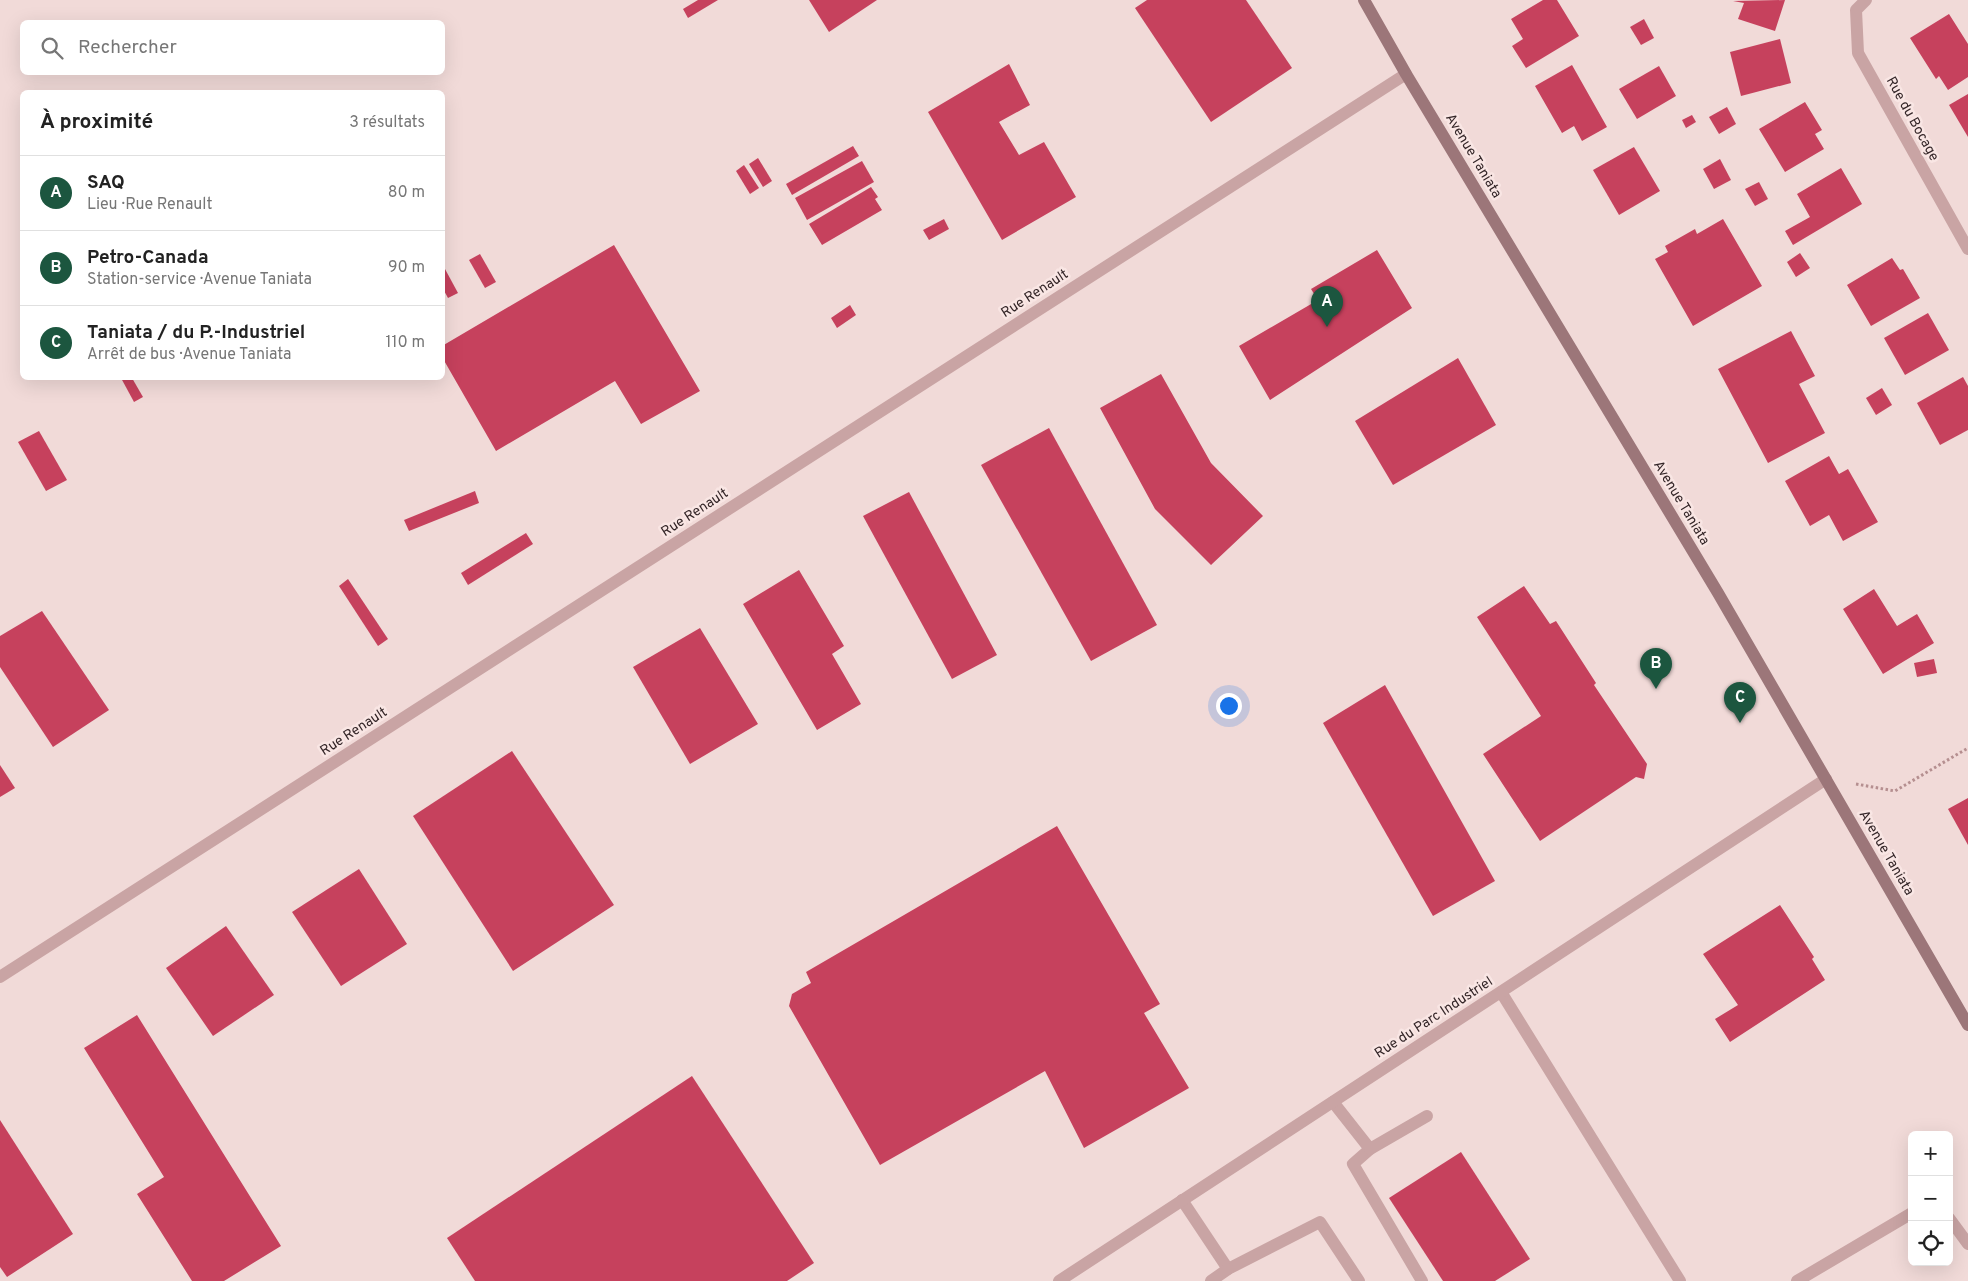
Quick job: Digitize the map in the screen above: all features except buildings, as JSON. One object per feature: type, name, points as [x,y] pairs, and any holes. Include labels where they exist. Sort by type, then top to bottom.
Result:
[{"type":"main road","name":"Avenue Taniata","points":[[1364,0],[1406,74],[1718,593],[1968,1024]]},
{"type":"street","name":"Rue du Bocage","points":[[1866,0],[1856,10],[1858,53],[1968,249]]},
{"type":"street","name":"Rue Renault","points":[[0,977],[1406,74]]},
{"type":"street","name":"Rue du Parc Industriel","points":[[1062,1280],[1826,779]]},
{"type":"street","points":[[1501,992],[1680,1281]]},
{"type":"street","points":[[1333,1102],[1370,1149]]},
{"type":"street","points":[[1422,1281],[1353,1164],[1370,1149],[1427,1116]]},
{"type":"street","points":[[1182,1200],[1228,1269]]},
{"type":"street","points":[[1797,1281],[1908,1215]]},
{"type":"street","points":[[1951,1221],[1968,1244]]},
{"type":"street","points":[[1211,1281],[1228,1269],[1320,1222],[1359,1281]]},
{"type":"path","points":[[1826,779],[1895,791],[1968,748]]},
{"type":"place","name":"SAQ","points":[[1327,327]]},
{"type":"place","name":"Petro-Canada","points":[[1656,689]]},
{"type":"place","name":"Taniata / du P.-Industriel","points":[[1740,723]]}]
